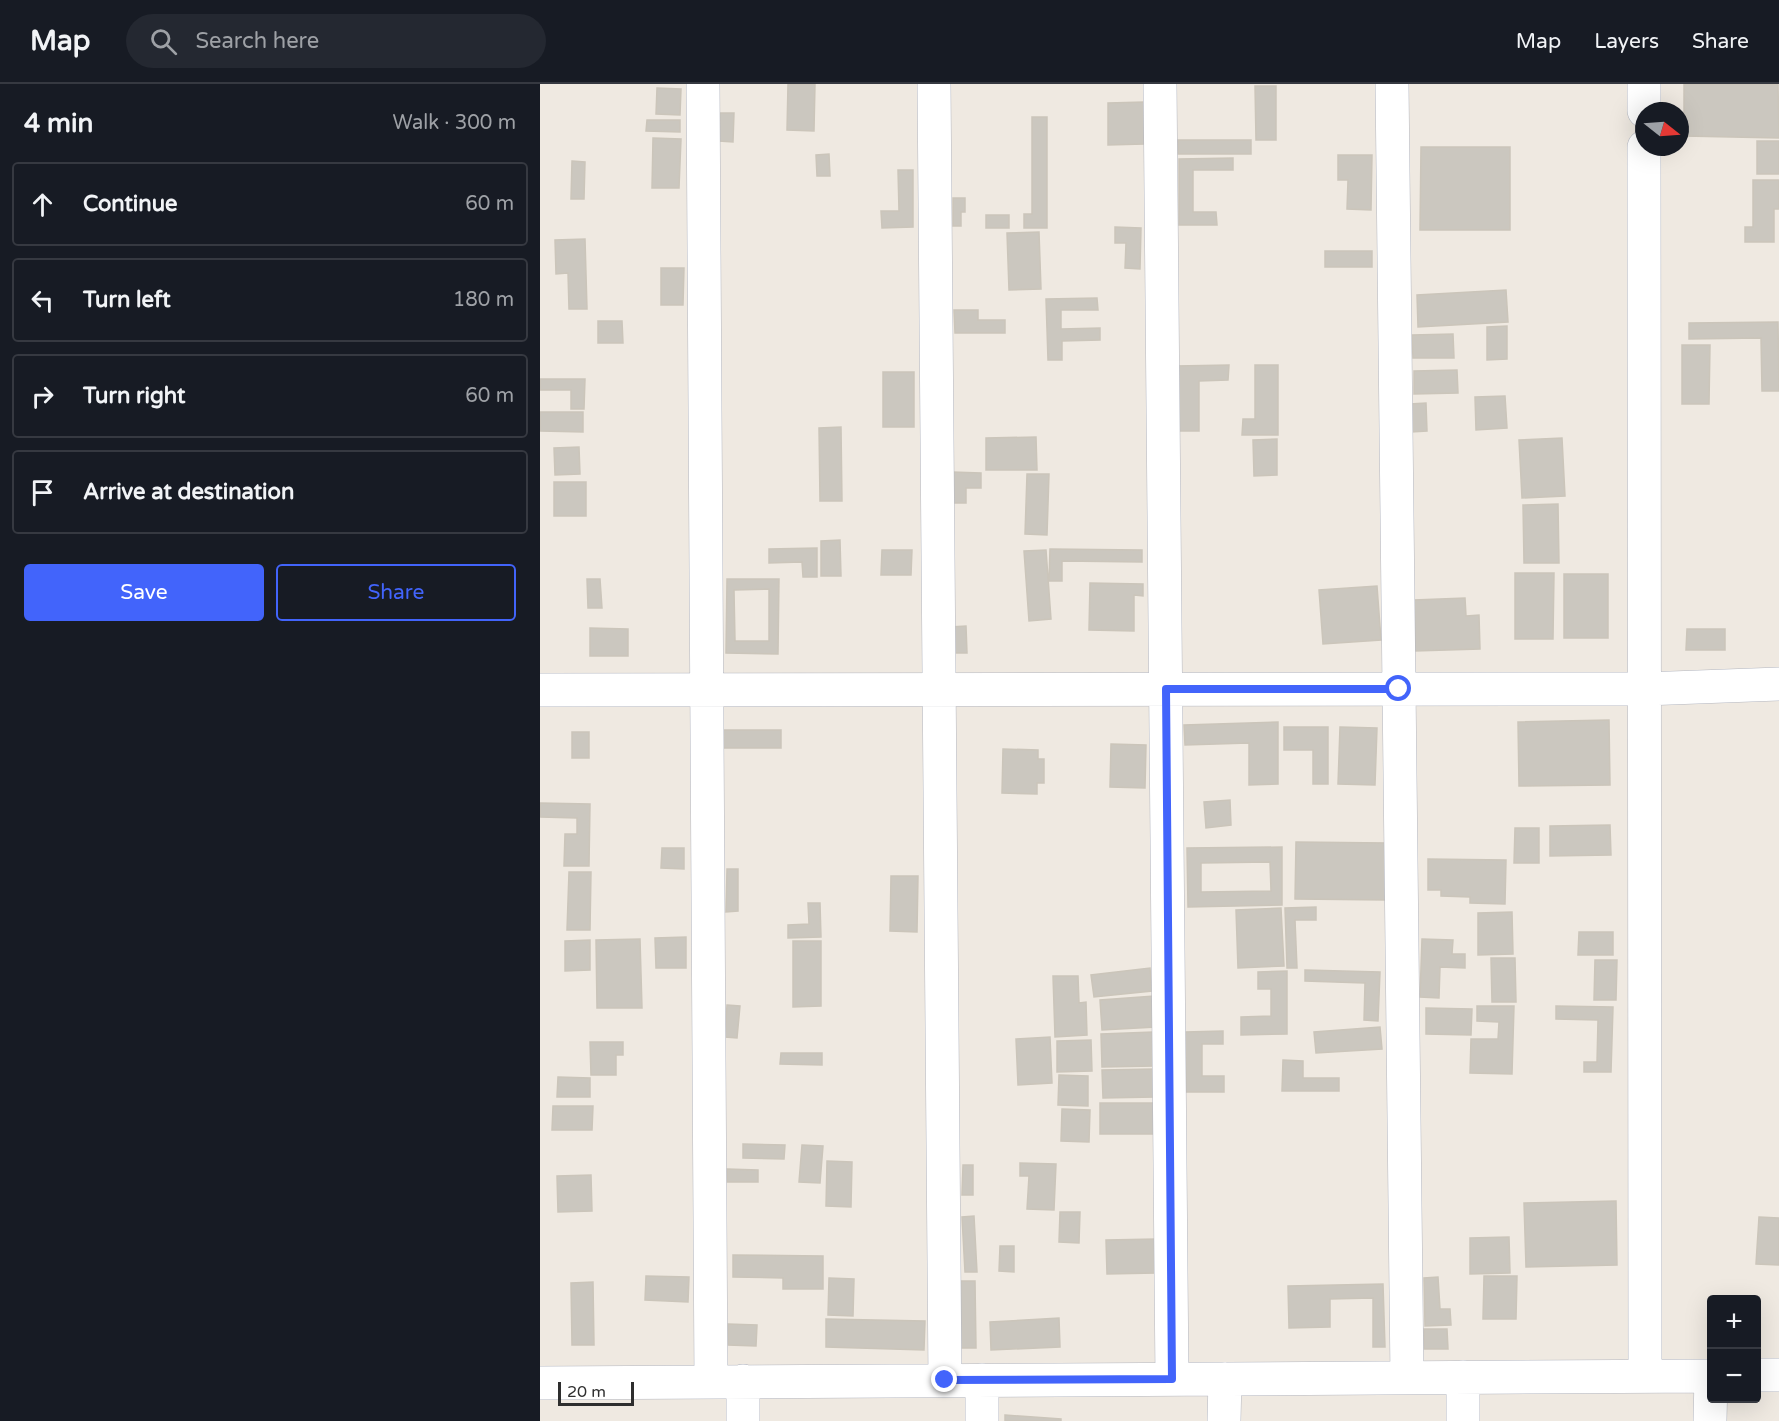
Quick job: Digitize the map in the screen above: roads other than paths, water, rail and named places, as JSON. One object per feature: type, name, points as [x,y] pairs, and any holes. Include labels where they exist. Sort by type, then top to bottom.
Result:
[{"type":"street","points":[[703,84],[711,1382]]},
{"type":"street","points":[[934,84],[945,1380]]},
{"type":"street","points":[[1160,84],[1172,1379]]},
{"type":"street","points":[[1392,84],[1407,1377]]},
{"type":"street","points":[[1644,84],[1644,102]]},
{"type":"street","points":[[1644,156],[1645,1376]]},
{"type":"street","points":[[540,690],[1644,689],[1779,684]]},
{"type":"street","points":[[1761,1376],[1779,1375]]},
{"type":"street","points":[[540,1383],[1707,1376]]},
{"type":"street","points":[[1462,1421],[1463,1377]]},
{"type":"street","points":[[1224,1421],[1225,1379]]},
{"type":"street","points":[[982,1380],[982,1421]]},
{"type":"street","points":[[743,1381],[743,1421]]},
{"type":"street","points":[[1710,1403],[1710,1421]]}]
